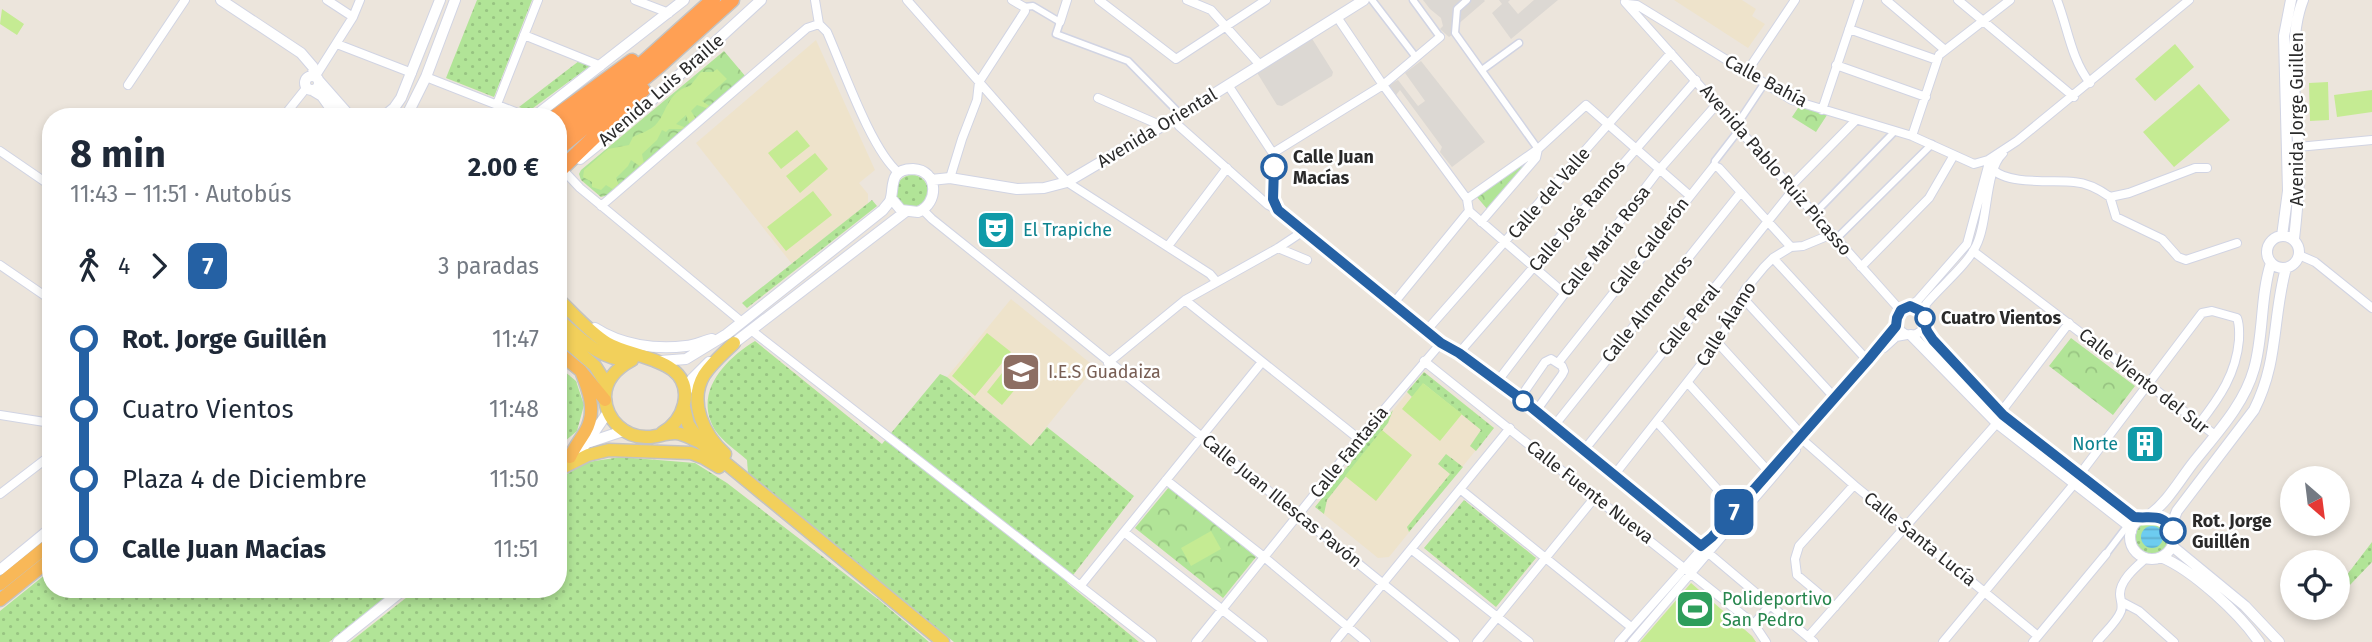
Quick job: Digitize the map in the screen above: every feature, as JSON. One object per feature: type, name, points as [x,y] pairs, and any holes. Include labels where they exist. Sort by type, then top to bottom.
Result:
[{"type":"highway","points":[[567,125],[645,61],[713,0]]},
{"type":"highway","points":[[567,141],[732,0]]},
{"type":"highway","points":[[567,108],[667,33],[693,18]]},
{"type":"highway","points":[[567,166],[676,60],[692,37]]},
{"type":"highway","points":[[567,359],[581,371],[606,406]]},
{"type":"highway","points":[[570,457],[591,418],[590,395],[581,371]]},
{"type":"highway","points":[[0,584],[42,550]]},
{"type":"highway","points":[[0,600],[42,566]]},
{"type":"main road","points":[[567,307],[605,341],[639,359]]},
{"type":"main road","points":[[567,327],[608,357],[619,360],[660,361],[676,373],[681,380],[688,424],[700,442]]},
{"type":"main road","points":[[567,342],[595,366],[607,385]]},
{"type":"main road","points":[[734,343],[708,370],[699,387],[698,399],[699,412],[707,433],[728,457],[736,472]]},
{"type":"main road","points":[[639,359],[622,366],[613,374],[607,385],[606,406],[614,423],[634,436],[645,438],[680,433],[700,442],[943,642]]},
{"type":"main road","points":[[659,435],[674,425],[684,401]]},
{"type":"main road","points":[[567,464],[608,450],[691,453],[736,472]]},
{"type":"street","points":[[128,85],[185,0]]},
{"type":"street","points":[[221,0],[310,63],[312,82],[331,108]]},
{"type":"street","points":[[327,0],[353,17]]},
{"type":"street","points":[[290,108],[312,82],[337,44],[360,0]]},
{"type":"street","points":[[394,108],[412,73],[440,0]]},
{"type":"street","points":[[410,108],[426,77],[455,0]]},
{"type":"street","points":[[497,104],[538,0]]},
{"type":"street","points":[[635,0],[669,13]]},
{"type":"street","points":[[546,108],[684,0]]},
{"type":"street","name":"Avenida Luis Braille","points":[[567,168],[641,110],[761,0]]},
{"type":"street","points":[[660,361],[686,359],[720,338],[883,210],[891,198],[892,182],[900,173],[877,145],[827,32],[819,24],[815,0]]},
{"type":"street","points":[[1012,0],[1024,7],[1033,6],[1060,22]]},
{"type":"street","points":[[1067,0],[1056,34],[1128,61],[1178,117]]},
{"type":"street","points":[[1098,0],[1173,57],[1180,58],[1266,0]]},
{"type":"street","points":[[1186,0],[1211,10],[1261,65]]},
{"type":"street","points":[[1211,10],[1213,0]]},
{"type":"street","points":[[1372,0],[1415,56]]},
{"type":"street","points":[[1273,153],[1382,85],[1440,37],[1413,0]]},
{"type":"street","points":[[1467,0],[1457,9],[1455,33],[1538,149],[1536,158],[1481,222]]},
{"type":"street","points":[[1746,73],[1795,0]]},
{"type":"street","points":[[1822,110],[1859,0]]},
{"type":"street","points":[[1886,0],[1897,3],[1945,50]]},
{"type":"street","points":[[1958,0],[2074,97]]},
{"type":"street","points":[[1912,136],[1939,55],[2010,0]]},
{"type":"street","points":[[2057,0],[2075,57],[2082,74],[2090,83]]},
{"type":"street","points":[[1981,189],[1980,174],[1987,163],[2074,97],[2189,0]]},
{"type":"street","name":"Avenida Jorge Guillen","points":[[2282,236],[2288,191],[2283,51],[2285,20],[2291,0]]},
{"type":"street","name":"Avenida Jorge Guillen","points":[[2294,239],[2298,205],[2295,50],[2297,22],[2303,0]]},
{"type":"street","points":[[909,1],[1067,182],[1168,246],[1210,274],[1216,281]]},
{"type":"street","name":"Avenida Oriental","points":[[900,173],[917,170],[931,180],[950,178],[1017,189],[1044,188],[1067,182],[1178,117],[1360,1]]},
{"type":"street","name":"Calle Bahía","points":[[1625,2],[1637,5],[1792,100],[1912,136],[1954,155],[1987,163],[2004,177],[2077,182],[2100,190],[2110,197]]},
{"type":"street","name":"Avenida Pablo Ruiz Picasso","points":[[1625,2],[1861,267],[1904,309],[1918,308],[1924,318]]},
{"type":"street","points":[[950,178],[977,100],[979,82],[1025,11],[1024,7]]},
{"type":"street","points":[[1337,17],[1382,85],[1467,199],[1469,211],[1564,293]]},
{"type":"street","points":[[1650,30],[1661,20]]},
{"type":"street","points":[[601,206],[807,28],[819,24]]},
{"type":"street","points":[[1849,29],[1937,60]]},
{"type":"street","points":[[524,35],[601,66]]},
{"type":"street","points":[[1482,70],[1519,43]]},
{"type":"street","points":[[337,44],[412,73]]},
{"type":"street","name":"Calle del Valle","points":[[1426,331],[1671,53]]},
{"type":"street","points":[[1836,65],[1926,97]]},
{"type":"street","points":[[426,77],[507,108]]},
{"type":"street","name":"Calle José Ramos","points":[[1459,353],[1696,80]]},
{"type":"street","points":[[312,82],[341,108]]},
{"type":"street","name":"Calle Calderón","points":[[1558,363],[1714,166],[1714,161],[1738,128],[1764,84]]},
{"type":"street","points":[[1228,85],[1273,153],[1273,199],[1278,210]]},
{"type":"street","points":[[1098,98],[1162,126]]},
{"type":"street","name":"Calle María Rosa","points":[[1497,382],[1659,170],[1717,104]]},
{"type":"street","points":[[1467,199],[1538,149],[1586,105],[1689,195]]},
{"type":"street","name":"Calle Fuente Nueva","points":[[1178,117],[1179,126],[1268,205],[1278,210],[1441,343],[1459,353],[1585,449],[1811,639]]},
{"type":"street","name":"Calle Peral","points":[[1585,449],[1791,188],[1856,120]]},
{"type":"street","points":[[1814,214],[1895,131]]},
{"type":"street","points":[[2298,147],[2372,140]]},
{"type":"street","points":[[1834,236],[1932,144]]},
{"type":"street","points":[[0,150],[42,180]]},
{"type":"street","points":[[1861,267],[1929,198],[1954,155]]},
{"type":"street","points":[[1987,163],[1967,244],[1918,300],[1904,309],[1897,318],[1900,331],[1909,335],[1999,418],[2077,479],[2134,517],[2158,516],[2171,526],[2174,536],[2172,546],[2161,557]]},
{"type":"street","points":[[1632,642],[1705,549],[1892,340],[1921,330],[1927,303],[1973,251],[1981,232],[1987,163]]},
{"type":"street","points":[[1714,166],[1719,168],[1791,247]]},
{"type":"street","points":[[1168,246],[1227,168]]},
{"type":"street","points":[[2207,168],[2195,168],[2129,194],[2110,197],[2116,216],[2162,239],[2178,257],[2186,260],[2238,243]]},
{"type":"street","points":[[567,178],[742,322]]},
{"type":"street","points":[[891,198],[897,207],[905,212],[923,210],[932,200],[934,193],[931,180]]},
{"type":"street","name":"Calle Almendros","points":[[1554,426],[1741,192]]},
{"type":"street","name":"Calle Juan Illescas Pavón","points":[[923,210],[1108,363],[1202,435],[1455,642]]},
{"type":"street","points":[[1393,304],[1469,211]]},
{"type":"street","points":[[684,401],[699,371],[905,212]]},
{"type":"street","points":[[1108,363],[1185,300],[1302,232]]},
{"type":"street","name":"Calle Álamo","points":[[1615,474],[1718,344],[1754,278],[1773,258],[1791,247],[1834,236]]},
{"type":"street","points":[[2282,236],[2294,239],[2299,255],[2292,265],[2286,268],[2278,267],[2271,262],[2268,256],[2270,243],[2282,236]]},
{"type":"street","points":[[1278,248],[1307,260]]},
{"type":"street","name":"Calle Viento del Sur","points":[[1973,251],[2215,435]]},
{"type":"street","points":[[2299,255],[2315,262],[2372,308]]},
{"type":"street","points":[[1773,258],[1868,360]]},
{"type":"street","points":[[2036,639],[2129,529],[2159,508],[2241,401],[2254,369],[2263,296],[2271,262]]},
{"type":"street","points":[[0,265],[42,294]]},
{"type":"street","points":[[2171,526],[2177,511],[2262,396],[2274,355],[2277,309],[2286,268]]},
{"type":"street","points":[[1742,297],[1835,398]]},
{"type":"street","points":[[1185,300],[1359,439]]},
{"type":"street","points":[[1944,642],[2077,479],[2204,311],[2212,311],[2237,318],[2240,326],[2234,368],[2222,393],[2199,424]]},
{"type":"street","points":[[1924,318],[1933,340],[1999,418]]},
{"type":"street","points":[[581,320],[609,337],[628,343],[683,346],[720,338]]},
{"type":"street","points":[[1705,549],[1769,472],[1803,438],[1897,323]]},
{"type":"street","points":[[1811,639],[1835,607],[1999,418],[2069,324]]},
{"type":"street","points":[[751,330],[1152,642]]},
{"type":"street","name":"Calle Fantasia","points":[[1196,642],[1359,439],[1441,343]]},
{"type":"street","name":"Calle Santa Lucía","points":[[1718,344],[1803,438],[1854,485],[1986,592],[2036,639]]},
{"type":"street","points":[[1520,398],[1545,362],[1551,359],[1558,363],[1564,371],[1536,411]]},
{"type":"street","name":"Calle Fuente Nueva","points":[[1424,361],[1754,624],[1766,642]]},
{"type":"street","points":[[1081,585],[1262,362]]},
{"type":"street","points":[[1688,383],[1769,472]]},
{"type":"street","points":[[567,460],[586,444],[597,430],[606,406]]},
{"type":"street","points":[[0,415],[42,422]]},
{"type":"street","points":[[1657,422],[1736,510]]},
{"type":"street","points":[[1335,642],[1510,428]]},
{"type":"street","points":[[586,444],[623,431]]},
{"type":"street","points":[[0,494],[42,462]]},
{"type":"street","points":[[2077,479],[2129,529],[2134,549],[2146,558]]},
{"type":"street","points":[[1166,480],[1366,642]]},
{"type":"street","points":[[1835,607],[1797,575],[1796,559],[1799,546],[1854,485]]},
{"type":"street","points":[[1460,489],[1632,627]]},
{"type":"street","points":[[1477,642],[1596,496]]},
{"type":"street","points":[[1124,531],[1263,642]]},
{"type":"street","points":[[0,570],[42,535]]},
{"type":"street","points":[[2172,546],[2245,606],[2279,642]]},
{"type":"street","points":[[1411,549],[1529,642]]},
{"type":"street","points":[[2097,642],[2116,618],[2122,602],[2120,594],[2123,583],[2146,558],[2161,557],[2178,565],[2232,610],[2259,642]]},
{"type":"street","points":[[1619,642],[1687,570]]},
{"type":"street","points":[[338,642],[393,598]]},
{"type":"street","points":[[2122,602],[2138,611],[2174,642]]},
{"type":"street","points":[[1754,624],[1769,606]]},
{"type":"shaded area","points":[[1423,0],[1485,1],[1456,26],[1459,30],[1449,37],[1440,29],[1443,26],[1441,18]]},
{"type":"shaded area","points":[[1499,0],[1510,0],[1508,2],[1518,14],[1534,0],[1558,0],[1511,39],[1492,13],[1502,4]]},
{"type":"shaded area","points":[[1674,0],[1742,0],[1756,9],[1752,16],[1765,24],[1748,48]]},
{"type":"shaded area","points":[[1311,37],[1333,72],[1332,76],[1282,106],[1277,105],[1256,71]]},
{"type":"shaded area","points":[[816,40],[875,170],[859,183],[868,194],[868,203],[792,264],[696,143]]},
{"type":"shaded area","points":[[1421,61],[1485,142],[1452,167],[1440,152],[1442,147],[1400,90],[1396,95],[1389,85],[1398,80],[1418,106],[1425,101],[1405,73]]},
{"type":"shaded area","name":"I.E.S Guadaiza","points":[[1011,299],[1095,367],[1031,446],[947,377]]},
{"type":"shaded area","points":[[1424,372],[1494,428],[1389,557],[1378,558],[1315,507]]},
{"type":"green space","points":[[477,0],[532,0],[494,97],[446,78]]},
{"type":"green space","points":[[2,9],[24,24],[17,35],[0,24]]},
{"type":"green space","points":[[2175,44],[2194,67],[2155,101],[2135,79]]},
{"type":"green space","points":[[724,51],[746,77],[608,195],[601,197],[581,180],[581,170]]},
{"type":"green space","points":[[579,61],[590,66],[533,108],[519,107]]},
{"type":"green space","points":[[717,69],[727,79],[702,101],[711,107],[709,109],[697,105],[691,111],[696,119],[690,125],[686,115],[676,124],[687,128],[685,129],[669,129],[666,132],[662,130],[657,140],[642,154],[644,164],[641,167],[631,160],[616,178],[619,185],[614,190],[606,185],[601,190],[592,187],[592,182],[583,177],[584,170],[608,149],[629,145],[633,137],[658,123],[671,99],[690,86],[701,72],[713,72]]},
{"type":"green space","points":[[2328,82],[2329,120],[2310,121],[2309,83]]},
{"type":"green space","points":[[2199,84],[2230,120],[2174,167],[2143,132]]},
{"type":"green space","points":[[2372,90],[2372,112],[2337,117],[2334,95]]},
{"type":"green space","points":[[1800,105],[1827,115],[1816,132],[1792,117]]},
{"type":"green space","points":[[797,130],[810,146],[781,169],[768,153]]},
{"type":"green space","points":[[815,153],[828,169],[800,193],[786,176]]},
{"type":"green space","points":[[1522,163],[1525,167],[1488,210],[1476,196]]},
{"type":"green space","points":[[912,175],[923,180],[928,191],[923,202],[912,207],[901,202],[896,191],[901,180]]},
{"type":"green space","points":[[813,191],[832,215],[786,251],[767,227]]},
{"type":"green space","points":[[872,200],[877,206],[747,308],[742,303]]},
{"type":"green space","points":[[987,333],[1011,352],[975,396],[952,376]]},
{"type":"green space","points":[[2071,338],[2135,386],[2113,415],[2049,366]]},
{"type":"green space","points":[[755,341],[882,444],[940,374],[1031,446],[1047,427],[1134,496],[1067,583],[1139,642],[954,642],[748,473],[747,460],[715,430],[709,416],[708,403],[715,379],[733,358]]},
{"type":"green space","points":[[1010,363],[1026,376],[1002,405],[987,392]]},
{"type":"green space","points":[[1424,372],[1494,428],[1476,451],[1470,446],[1481,430],[1424,384],[1412,397],[1407,392]]},
{"type":"green space","points":[[567,374],[576,381],[584,405],[577,431],[567,439]]},
{"type":"green space","points":[[1423,383],[1462,414],[1440,441],[1402,409]]},
{"type":"green space","points":[[1393,410],[1388,423],[1327,500],[1324,514],[1315,507]]},
{"type":"green space","points":[[1382,430],[1412,455],[1376,501],[1345,476]]},
{"type":"green space","points":[[1446,454],[1463,467],[1409,532],[1407,527],[1450,474],[1438,464]]},
{"type":"green space","points":[[621,457],[695,463],[727,483],[929,642],[350,642],[406,598],[567,598],[567,474],[588,462]]},
{"type":"green space","points":[[1169,487],[1256,557],[1223,598],[1135,528]]},
{"type":"green space","points":[[1464,500],[1536,558],[1496,607],[1424,548]]},
{"type":"green space","points":[[2152,520],[2164,525],[2169,537],[2164,549],[2152,554],[2140,549],[2135,537],[2140,525]]},
{"type":"green space","points":[[1211,531],[1221,549],[1191,566],[1181,548]]},
{"type":"green space","points":[[2372,542],[2372,562],[2350,585],[2350,571]]},
{"type":"green space","points":[[42,577],[42,598],[384,598],[329,642],[0,642],[0,611]]},
{"type":"green space","name":"Polideportivo San Pedro","points":[[1691,583],[1752,636],[1756,642],[1640,642]]},
{"type":"water","points":[[2152,526],[2160,529],[2163,537],[2160,545],[2152,548],[2144,545],[2141,537],[2144,529]]},
{"type":"bus line","name":"7","points":[[1274,167],[1273,203],[1302,232],[1441,343],[1459,353],[1585,449],[1701,546],[1712,537],[1868,360],[1896,326],[1901,310],[1910,306],[1921,311],[1925,317],[1927,331],[1933,340],[2003,415],[2134,517],[2158,516],[2171,526],[2173,531]]},
{"type":"place","name":"Calle Juan Macías","points":[[1274,167]]},
{"type":"place","name":"El Trapiche","points":[[996,230]]},
{"type":"place","name":"Cuatro Vientos","points":[[1925,318]]},
{"type":"place","name":"I.E.S Guadaiza","points":[[1021,372]]},
{"type":"place","name":"Norte","points":[[2145,444]]},
{"type":"place","name":"Rot. Jorge Guillén","points":[[2173,531]]},
{"type":"place","name":"Polideportivo San Pedro","points":[[1695,609]]}]
